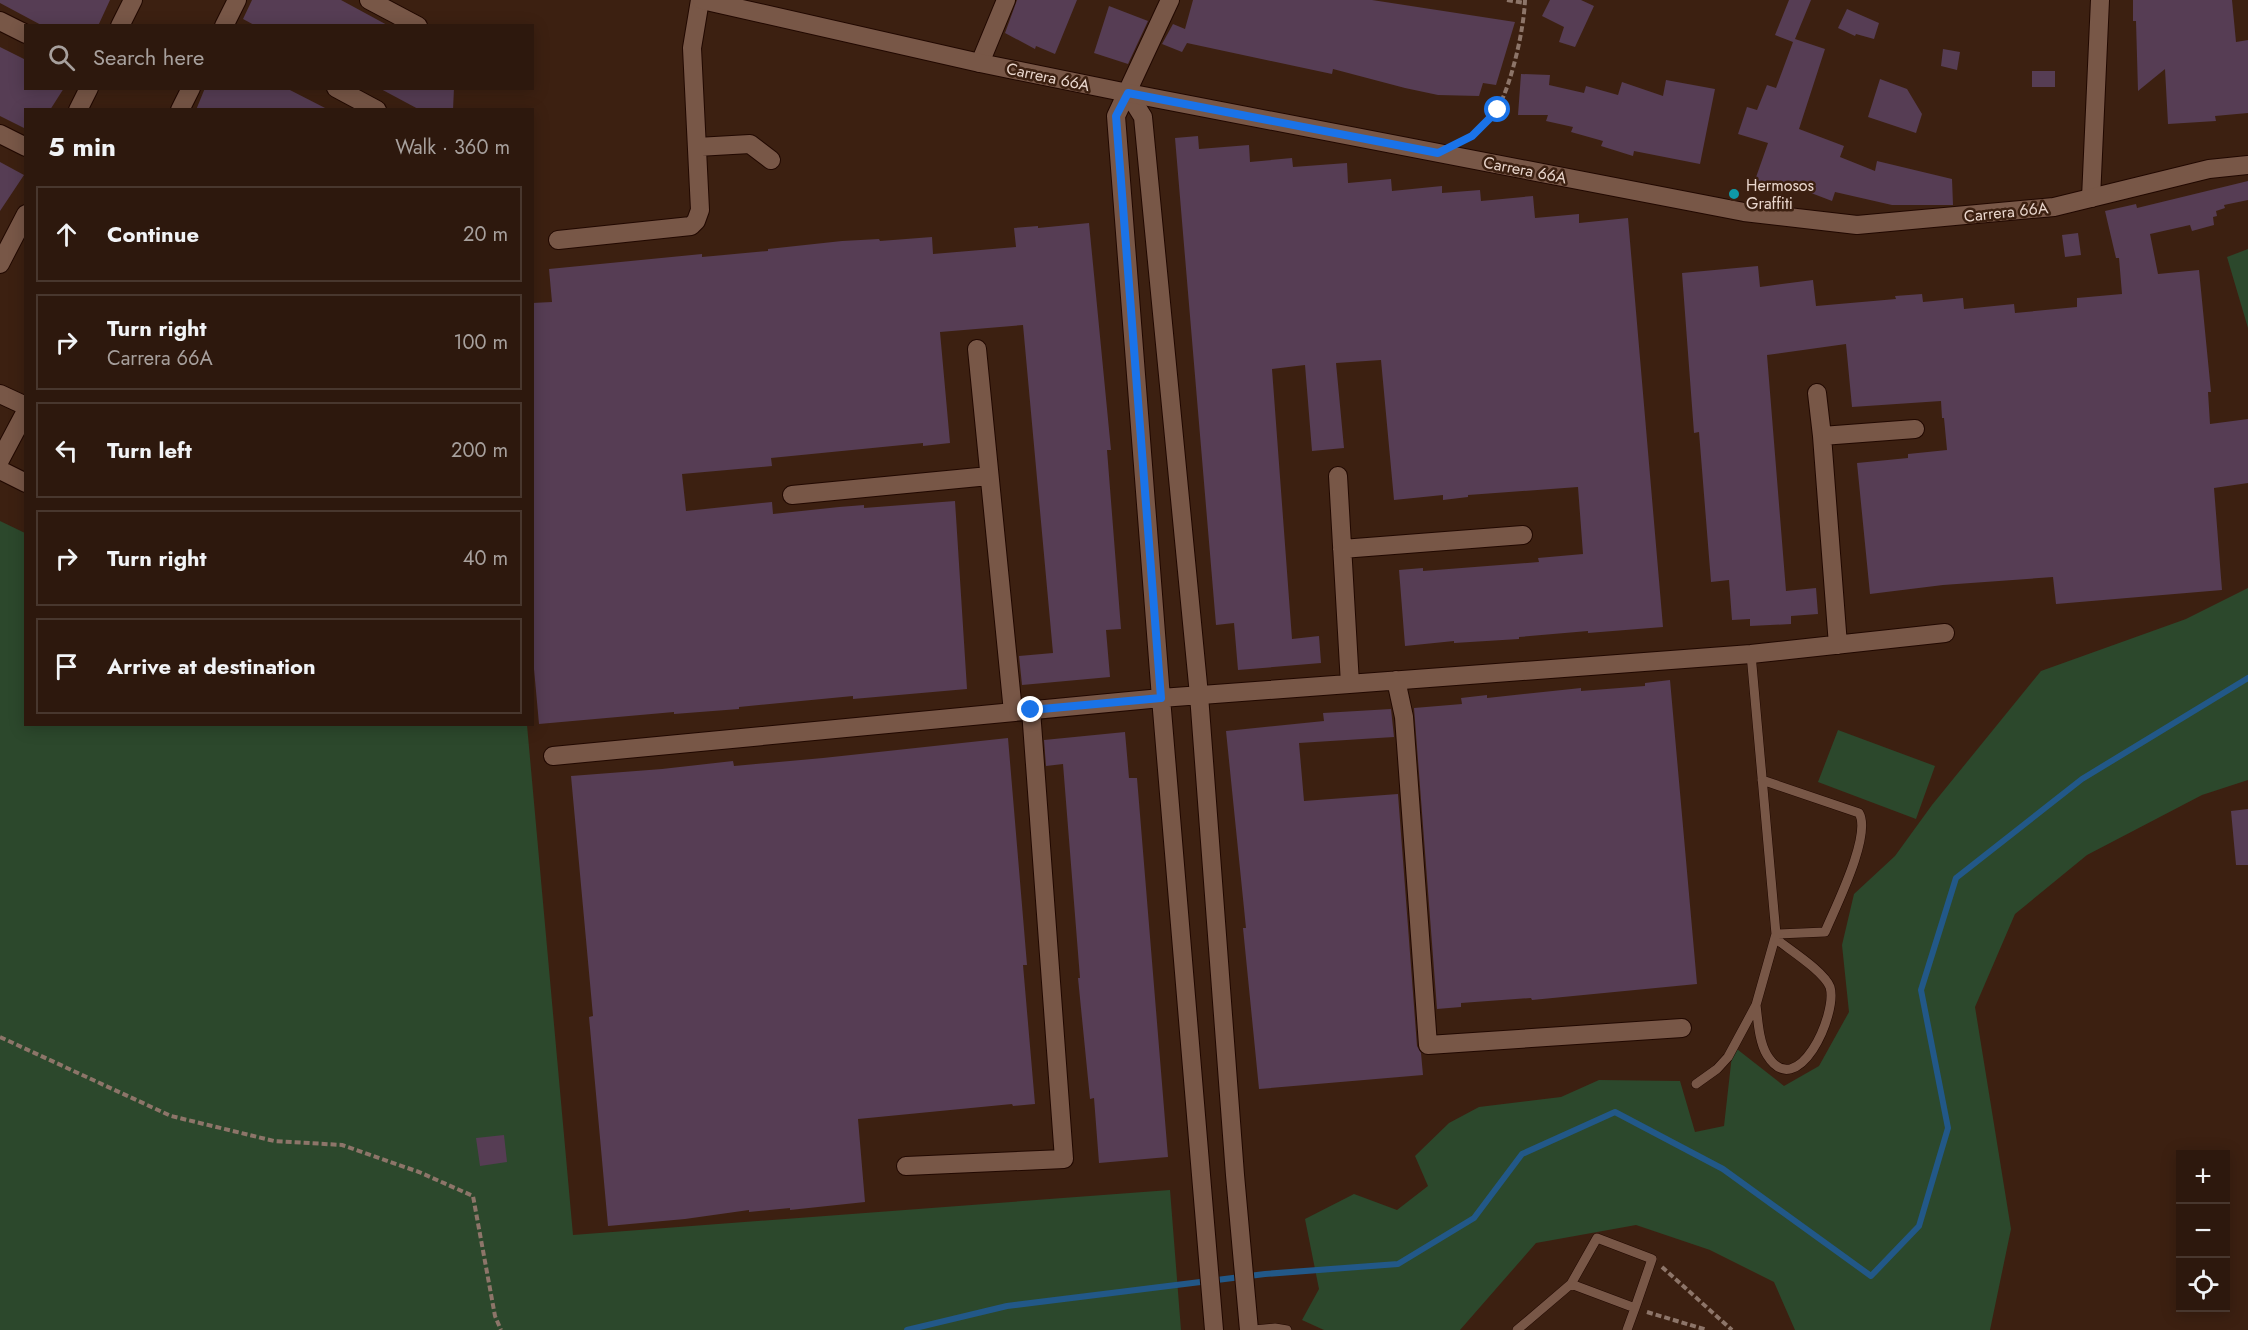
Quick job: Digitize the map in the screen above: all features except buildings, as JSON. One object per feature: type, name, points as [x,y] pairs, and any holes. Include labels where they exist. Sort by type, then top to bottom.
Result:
[{"type":"street","points":[[121,24],[133,0]]},
{"type":"street","points":[[225,24],[237,0]]},
{"type":"street","points":[[369,0],[414,24]]},
{"type":"street","points":[[558,240],[691,226],[696,221],[700,210],[692,48],[701,0]]},
{"type":"street","name":"Carrera 66A","points":[[701,0],[980,63],[1128,93],[1743,212],[1857,225],[2054,207],[2209,169],[2248,165]]},
{"type":"street","points":[[980,63],[1006,0]]},
{"type":"street","points":[[1170,0],[1116,116],[1161,698],[1214,1322]]},
{"type":"street","points":[[2091,198],[2100,0]]},
{"type":"street","points":[[0,21],[24,33]]},
{"type":"street","points":[[79,108],[88,90]]},
{"type":"street","points":[[181,108],[190,90]]},
{"type":"street","points":[[340,90],[373,108]]},
{"type":"street","points":[[1128,93],[1143,117],[1199,695],[1249,1330]]},
{"type":"street","points":[[0,134],[24,146]]},
{"type":"street","points":[[697,147],[750,144],[771,160]]},
{"type":"street","points":[[0,264],[5,243],[24,217]]},
{"type":"street","points":[[906,1166],[1064,1159],[1022,711],[990,476],[977,349]]},
{"type":"street","points":[[1817,393],[1838,645]]},
{"type":"street","points":[[0,394],[24,405]]},
{"type":"street","points":[[0,460],[24,415]]},
{"type":"street","points":[[1822,436],[1915,429]]},
{"type":"street","points":[[0,470],[24,482]]},
{"type":"street","points":[[792,495],[990,476]]},
{"type":"street","points":[[1338,476],[1350,684]]},
{"type":"street","points":[[1342,549],[1523,535]]},
{"type":"street","points":[[553,756],[1161,698],[1751,654],[1945,633]]},
{"type":"street","points":[[1396,680],[1404,717],[1428,1045],[1682,1028]]},
{"type":"lane","points":[[1696,1084],[1717,1070],[1728,1057],[1756,1005],[1775,936],[1751,654]]},
{"type":"lane","points":[[1762,780],[1859,813],[1863,823],[1854,862],[1825,932],[1775,936]]},
{"type":"lane","points":[[1756,1005],[1767,1056],[1785,1070],[1791,1071],[1797,1068],[1811,1052],[1826,1023],[1830,988],[1821,975],[1775,936]]},
{"type":"lane","points":[[1517,1330],[1571,1284],[1597,1238],[1652,1259],[1626,1330]]},
{"type":"lane","points":[[1571,1284],[1635,1308]]},
{"type":"lane","points":[[1254,1330],[1275,1328],[1287,1330]]},
{"type":"path","points":[[1438,153],[1472,136],[1498,110],[1510,78],[1525,2],[1508,0]]},
{"type":"path","points":[[0,1037],[171,1116],[274,1141],[342,1145],[419,1172],[473,1196],[495,1316],[501,1330]]},
{"type":"path","points":[[1652,1259],[1732,1330]]},
{"type":"path","points":[[1635,1308],[1707,1330]]},
{"type":"green space","points":[[2248,249],[2248,328],[2227,257]]},
{"type":"green space","points":[[0,521],[24,533],[24,726],[527,726],[573,1235],[1170,1190],[1181,1330],[0,1330]]},
{"type":"green space","points":[[2248,588],[2248,780],[2202,795],[2087,855],[2015,914],[1975,1007],[2011,1229],[1990,1330],[1795,1330],[1774,1282],[1710,1250],[1636,1225],[1536,1243],[1460,1330],[1324,1330],[1302,1320],[1319,1289],[1305,1219],[1354,1194],[1397,1210],[1428,1186],[1415,1156],[1449,1123],[1479,1107],[1561,1097],[1599,1080],[1680,1081],[1695,1132],[1724,1126],[1733,1046],[1784,1086],[1819,1066],[1849,1012],[1842,945],[1854,894],[1895,856],[1932,805],[2041,671],[2186,619]]},
{"type":"green space","points":[[1838,730],[1935,766],[1916,819],[1818,782]]},
{"type":"waterway","points":[[907,1330],[1007,1306],[1265,1274],[1398,1264],[1474,1218],[1522,1154],[1615,1112],[1723,1169],[1871,1276],[1919,1226],[1948,1128],[1921,990],[1956,878],[2082,779],[2248,678]]},
{"type":"place","name":"Hermosos Graffiti","points":[[1734,194]]},
{"type":"route","points":[[1031,710],[1161,698],[1116,116],[1128,93],[1438,153],[1472,136],[1498,110]]}]
